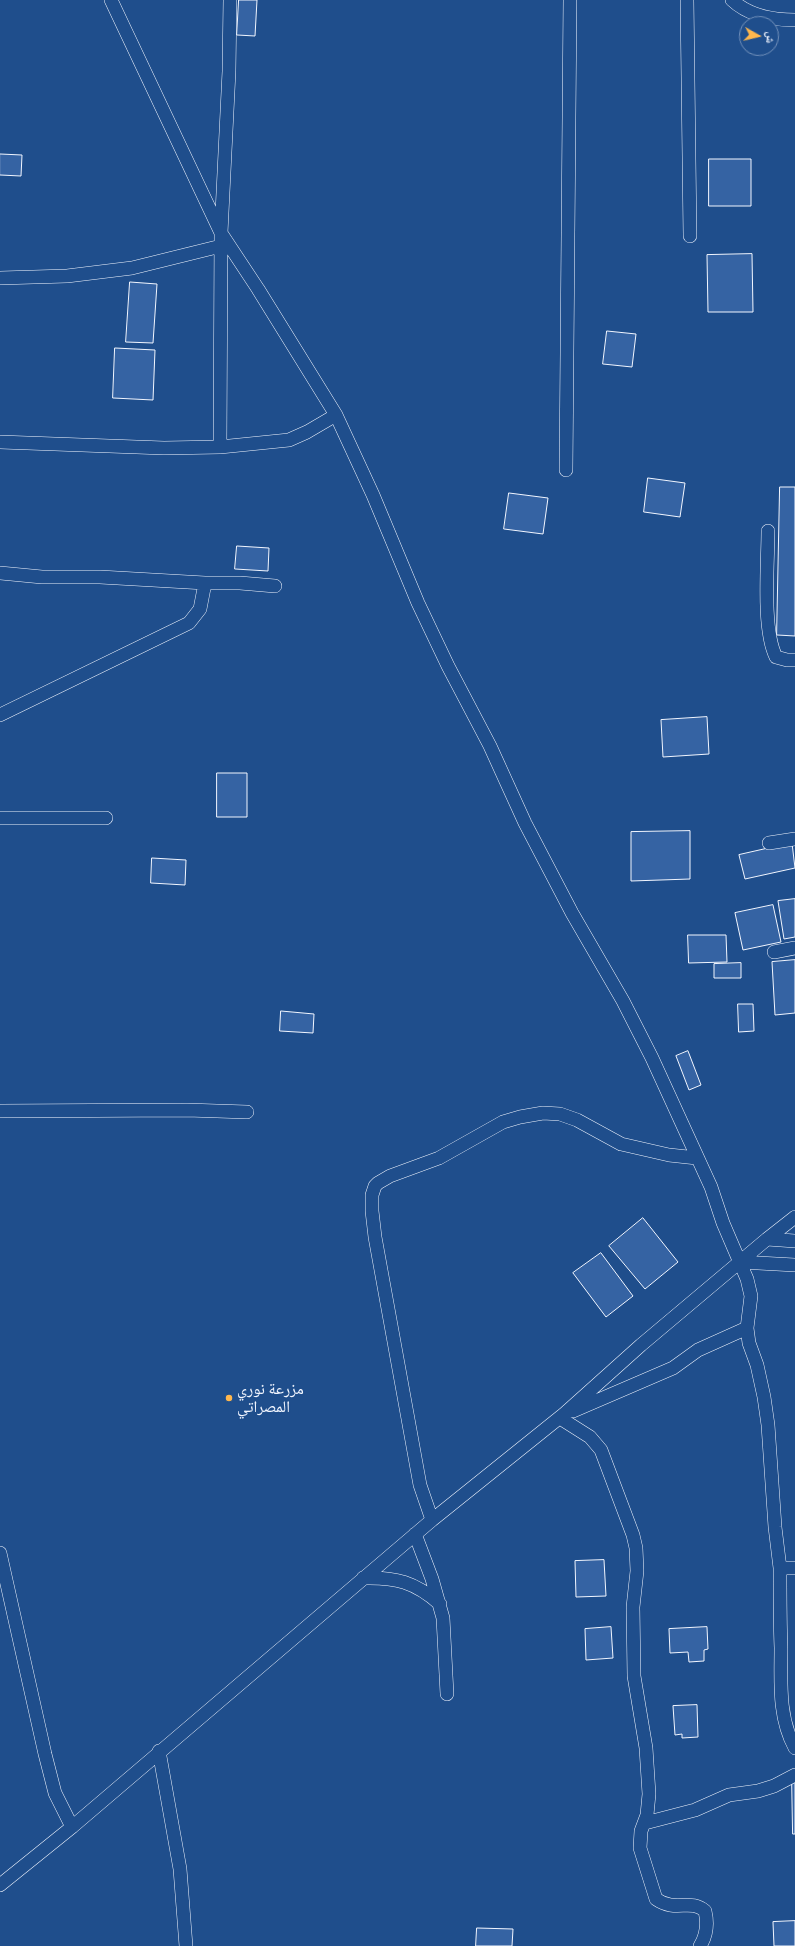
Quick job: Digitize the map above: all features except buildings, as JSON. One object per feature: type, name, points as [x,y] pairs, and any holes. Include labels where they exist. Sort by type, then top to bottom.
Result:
[{"type":"street","points":[[111,0],[221,240],[258,289],[336,415],[373,495],[418,603],[448,666],[490,746],[543,858],[644,1044],[711,1187],[723,1223],[747,1279],[751,1296],[747,1328],[749,1343],[757,1365],[764,1397],[768,1425],[775,1527],[780,1568],[781,1694],[784,1721],[789,1737],[795,1748]]},
{"type":"street","points":[[220,447],[221,240],[229,71],[230,0]]},
{"type":"street","points":[[566,470],[570,0]]},
{"type":"street","points":[[687,0],[690,236]]},
{"type":"street","points":[[732,0],[739,7],[758,16],[791,22]]},
{"type":"street","points":[[0,278],[67,276],[132,268],[221,240]]},
{"type":"street","points":[[0,442],[164,448],[220,447],[289,440],[307,432],[336,415]]},
{"type":"street","points":[[768,531],[768,627],[772,648],[776,657],[787,660],[795,660]]},
{"type":"street","points":[[0,574],[42,577],[100,577],[205,583],[240,583],[275,586]]},
{"type":"street","points":[[0,715],[189,623],[200,609],[205,583]]},
{"type":"street","points":[[0,818],[106,818]]},
{"type":"street","points":[[769,843],[795,839]]},
{"type":"street","points":[[774,952],[795,948]]},
{"type":"street","points":[[0,1110],[187,1110],[247,1112]]},
{"type":"street","points":[[432,1520],[420,1484],[375,1237],[372,1195],[375,1186],[390,1176],[438,1158],[502,1122],[543,1113],[560,1114],[577,1120],[621,1144],[669,1155],[698,1158]]},
{"type":"street","points":[[0,1885],[72,1827],[159,1751],[415,1534],[562,1416],[641,1345],[795,1217]]},
{"type":"street","points":[[767,1239],[795,1240]]},
{"type":"street","points":[[740,1262],[795,1265]]},
{"type":"street","points":[[562,1416],[673,1368],[698,1350],[747,1328]]},
{"type":"street","points":[[562,1416],[590,1437],[601,1450],[608,1463],[633,1535],[636,1548],[637,1571],[633,1607],[634,1676],[644,1732],[648,1771],[649,1804],[645,1823],[641,1831],[640,1848],[656,1899],[667,1905],[696,1906],[705,1912],[707,1927],[700,1946]]},
{"type":"street","points":[[415,1534],[440,1604],[445,1633],[447,1694]]},
{"type":"street","points":[[0,1553],[55,1793],[72,1827]]},
{"type":"street","points":[[780,1568],[795,1568]]},
{"type":"street","points":[[363,1578],[379,1578],[410,1584],[424,1590],[440,1604]]},
{"type":"street","points":[[159,1751],[170,1803],[180,1869],[186,1946]]},
{"type":"street","points":[[645,1823],[695,1810],[729,1795],[769,1788],[795,1775]]},
{"type":"place","name":"مزرعة نوري المصراتي","points":[[229,1398]]}]
